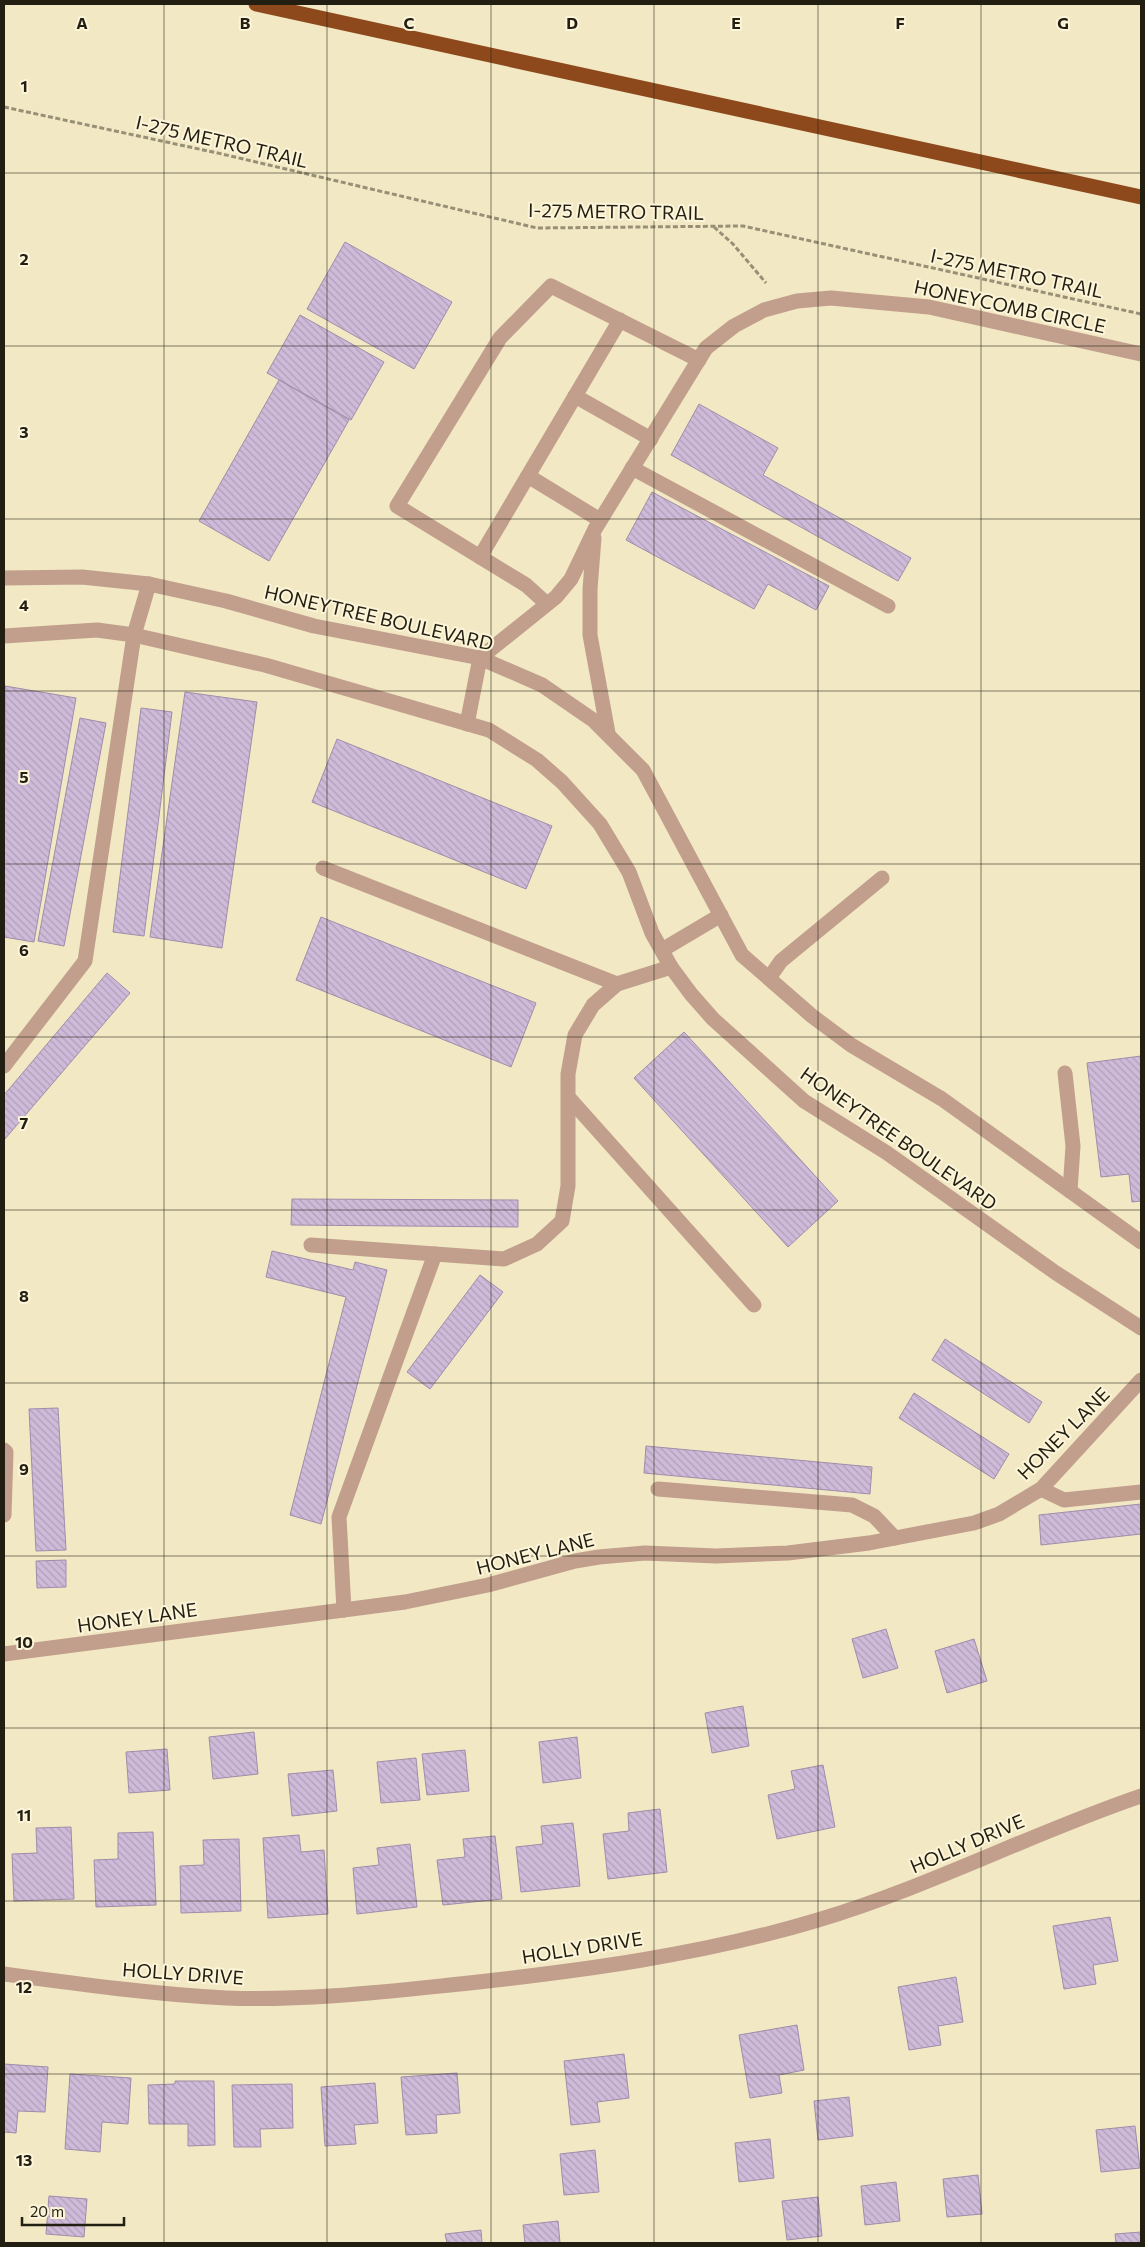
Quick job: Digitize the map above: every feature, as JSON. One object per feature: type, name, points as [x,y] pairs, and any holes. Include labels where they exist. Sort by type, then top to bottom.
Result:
[{"type":"highway","points":[[256,4],[1141,198]]},
{"type":"street","points":[[547,604],[526,585],[397,506],[500,338],[551,286],[699,360]]},
{"type":"street","name":"HONEYCOMB CIRCLE","points":[[480,658],[547,604],[571,579],[598,525],[706,348],[734,326],[764,310],[797,301],[830,298],[929,307],[1141,354]]},
{"type":"street","points":[[480,557],[620,320]]},
{"type":"street","points":[[575,396],[651,439]]},
{"type":"street","points":[[632,468],[888,606]]},
{"type":"street","points":[[528,476],[598,525]]},
{"type":"street","name":"HONEYCOMB CIRCLE","points":[[598,525],[590,589],[590,635],[608,733]]},
{"type":"street","name":"HONEYTREE BOULEVARD","points":[[4,578],[82,577],[148,584],[226,601],[314,626],[480,658],[542,686],[593,720],[643,770],[742,955],[812,1016],[851,1044],[942,1099],[1141,1242]]},
{"type":"street","points":[[4,1066],[85,961],[134,635],[148,584]]},
{"type":"street","name":"HONEYTREE BOULEVARD","points":[[4,636],[97,630],[134,635],[265,665],[489,730],[537,760],[562,782],[600,824],[629,872],[652,933],[671,967],[690,994],[713,1019],[804,1101],[887,1153],[1056,1273],[1141,1328]]},
{"type":"street","points":[[467,724],[480,658]]},
{"type":"street","points":[[323,868],[617,984]]},
{"type":"street","points":[[769,978],[781,961],[882,878]]},
{"type":"street","points":[[662,950],[721,915]]},
{"type":"street","points":[[311,1245],[504,1259],[537,1244],[562,1220],[568,1186],[568,1074],[575,1036],[593,1005],[617,984],[671,967]]},
{"type":"street","points":[[1065,1074],[1073,1146],[1070,1191]]},
{"type":"street","points":[[569,1098],[754,1305]]},
{"type":"street","points":[[344,1610],[339,1517],[435,1254]]},
{"type":"street","name":"HONEY LANE","points":[[4,1654],[405,1602],[488,1585],[575,1561],[599,1557],[645,1553],[716,1556],[788,1553],[895,1538],[974,1523],[999,1514],[1041,1488],[1141,1380]]},
{"type":"street","points":[[4,1450],[6,1452],[4,1515]]},
{"type":"street","points":[[1041,1488],[1064,1500],[1141,1492]]},
{"type":"street","points":[[658,1489],[852,1505],[874,1516],[895,1538]]},
{"type":"street","name":"HOLLY DRIVE","points":[[4,1974],[137,1992],[227,1998],[295,1998],[362,1994],[544,1974],[685,1952],[772,1934],[821,1919],[916,1886],[1023,1841],[1141,1796]]},
{"type":"path","name":"I-275 METRO TRAIL","points":[[4,108],[222,154],[538,228],[743,226],[1141,314]]},
{"type":"path","points":[[714,226],[733,244],[785,304]]},
{"type":"building","points":[[345,242],[452,302],[414,369],[307,309]]},
{"type":"building","points":[[300,315],[384,362],[351,420],[267,373]]},
{"type":"building","points":[[279,380],[349,420],[269,561],[199,521]]},
{"type":"building","points":[[699,404],[778,448],[763,475],[911,558],[898,581],[671,455]]},
{"type":"building","points":[[652,492],[829,586],[816,610],[768,584],[754,609],[626,540]]},
{"type":"building","points":[[5,686],[76,698],[34,942],[4,937]]},
{"type":"building","points":[[185,692],[257,702],[222,948],[150,937]]},
{"type":"building","points":[[141,708],[172,712],[144,936],[113,932]]},
{"type":"building","points":[[80,718],[106,723],[64,946],[38,941]]},
{"type":"building","points":[[337,739],[552,826],[526,889],[312,802]]},
{"type":"building","points":[[321,917],[536,1003],[511,1067],[296,980]]},
{"type":"building","points":[[107,973],[130,993],[4,1140],[4,1095]]},
{"type":"building","points":[[684,1032],[838,1201],[788,1247],[634,1078]]},
{"type":"building","points":[[1141,1056],[1141,1201],[1132,1202],[1129,1174],[1101,1177],[1087,1063]]},
{"type":"building","points":[[292,1199],[518,1200],[518,1227],[291,1225]]},
{"type":"building","points":[[272,1251],[353,1270],[355,1262],[387,1270],[321,1524],[290,1515],[346,1297],[266,1277]]},
{"type":"building","points":[[480,1275],[503,1292],[430,1389],[407,1372]]},
{"type":"building","points":[[945,1339],[1042,1402],[1029,1423],[932,1360]]},
{"type":"building","points":[[914,1393],[1009,1454],[994,1479],[899,1418]]},
{"type":"building","points":[[58,1408],[66,1550],[36,1551],[29,1409]]},
{"type":"building","points":[[646,1446],[872,1467],[870,1494],[644,1473]]},
{"type":"building","points":[[1141,1504],[1141,1534],[1041,1545],[1039,1515]]},
{"type":"building","points":[[66,1560],[66,1587],[37,1588],[36,1561]]},
{"type":"building","points":[[886,1629],[898,1668],[863,1678],[852,1639]]},
{"type":"building","points":[[974,1639],[987,1681],[947,1693],[935,1651]]},
{"type":"building","points":[[743,1706],[749,1746],[712,1753],[705,1713]]},
{"type":"building","points":[[254,1732],[258,1774],[213,1779],[209,1737]]},
{"type":"building","points":[[577,1737],[581,1778],[543,1783],[539,1742]]},
{"type":"building","points":[[167,1749],[170,1790],[129,1793],[126,1752]]},
{"type":"building","points":[[465,1750],[469,1791],[427,1795],[422,1754]]},
{"type":"building","points":[[416,1758],[420,1800],[381,1803],[377,1762]]},
{"type":"building","points":[[823,1765],[835,1827],[777,1839],[768,1795],[795,1789],[791,1771]]},
{"type":"building","points":[[333,1770],[337,1811],[292,1816],[288,1774]]},
{"type":"building","points":[[660,1809],[667,1872],[608,1879],[603,1834],[629,1831],[628,1813]]},
{"type":"building","points":[[573,1823],[580,1886],[521,1892],[516,1847],[543,1844],[541,1826]]},
{"type":"building","points":[[71,1827],[74,1899],[14,1901],[12,1854],[37,1853],[36,1828]]},
{"type":"building","points":[[153,1832],[156,1905],[96,1907],[94,1860],[118,1859],[118,1833]]},
{"type":"building","points":[[299,1835],[301,1852],[324,1850],[328,1914],[268,1918],[263,1838]]},
{"type":"building","points":[[495,1836],[502,1899],[443,1905],[437,1860],[465,1857],[463,1839]]},
{"type":"building","points":[[239,1839],[241,1911],[181,1913],[180,1866],[204,1865],[203,1840]]},
{"type":"building","points":[[410,1844],[417,1907],[357,1914],[353,1868],[379,1865],[377,1848]]},
{"type":"building","points":[[1110,1917],[1118,1961],[1093,1965],[1096,1984],[1064,1989],[1053,1926]]},
{"type":"building","points":[[956,1977],[963,2022],[938,2026],[941,2045],[909,2050],[898,1987]]},
{"type":"building","points":[[797,2025],[804,2070],[779,2075],[782,2093],[750,2098],[739,2035]]},
{"type":"building","points":[[624,2054],[629,2098],[597,2102],[600,2122],[571,2125],[564,2061]]},
{"type":"building","points":[[4,2064],[48,2067],[45,2112],[18,2111],[16,2133],[4,2132]]},
{"type":"building","points":[[457,2073],[460,2113],[436,2115],[437,2133],[406,2135],[401,2077]]},
{"type":"building","points":[[70,2074],[131,2078],[128,2124],[102,2122],[100,2152],[65,2149]]},
{"type":"building","points":[[175,2081],[214,2081],[215,2145],[188,2146],[188,2124],[149,2124],[148,2085],[175,2084]]},
{"type":"building","points":[[375,2083],[378,2123],[354,2125],[356,2144],[325,2146],[321,2087]]},
{"type":"building","points":[[292,2084],[293,2128],[260,2129],[261,2147],[234,2147],[232,2085]]},
{"type":"building","points":[[849,2097],[853,2136],[818,2140],[814,2101]]},
{"type":"building","points":[[1135,2126],[1140,2168],[1101,2172],[1096,2130]]},
{"type":"building","points":[[770,2139],[774,2178],[739,2182],[735,2143]]},
{"type":"building","points":[[595,2150],[599,2192],[564,2195],[560,2154]]},
{"type":"building","points":[[978,2175],[982,2214],[947,2217],[943,2179]]},
{"type":"building","points":[[896,2182],[900,2221],[865,2225],[861,2186]]},
{"type":"building","points":[[49,2196],[87,2199],[84,2237],[46,2234]]},
{"type":"building","points":[[818,2197],[822,2236],[787,2240],[782,2201]]},
{"type":"building","points":[[558,2221],[560,2243],[525,2243],[523,2225]]},
{"type":"building","points":[[481,2230],[482,2243],[447,2243],[445,2234]]},
{"type":"building","points":[[1141,2232],[1141,2243],[1116,2243],[1115,2234]]}]
